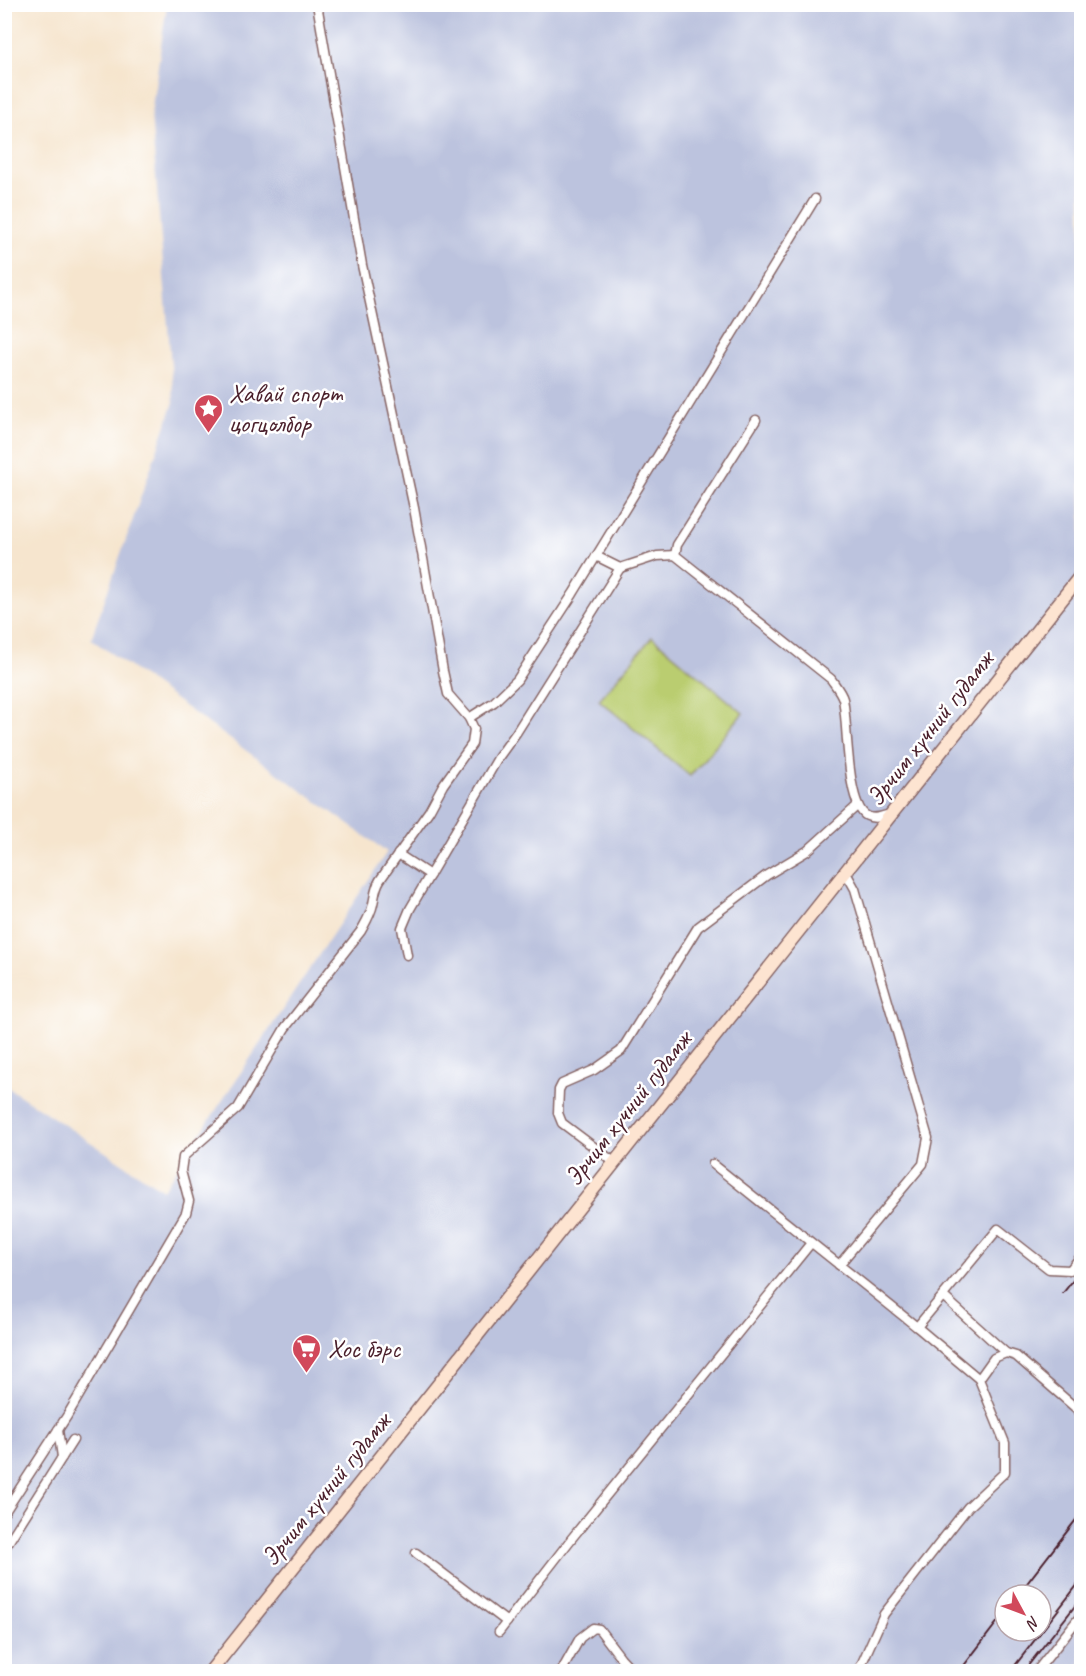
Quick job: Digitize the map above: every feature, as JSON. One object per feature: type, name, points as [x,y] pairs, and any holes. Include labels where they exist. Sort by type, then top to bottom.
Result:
[{"type":"main road","name":"Эрчим хүчний гудамж","points":[[210,1671],[1082,574]]},
{"type":"street","points":[[4,1513],[58,1430],[186,1213],[189,1201],[181,1171],[183,1157],[238,1108],[285,1028],[361,931],[373,904],[375,888],[472,744],[474,729],[469,718],[448,694],[442,671],[414,508],[362,266],[317,4]]},
{"type":"street","points":[[469,718],[494,702],[517,680],[573,594],[815,200]]},
{"type":"street","points":[[675,555],[677,544],[756,420]]},
{"type":"street","points":[[407,955],[402,928],[405,919],[498,758],[620,568],[657,556],[675,555],[831,679],[842,696],[853,792],[858,806],[864,814],[872,818],[891,813]]},
{"type":"street","points":[[596,556],[620,568]]},
{"type":"street","points":[[614,1162],[562,1123],[558,1113],[559,1090],[562,1084],[594,1070],[621,1051],[698,927],[767,875],[807,851],[858,806]]},
{"type":"street","points":[[398,854],[430,875]]},
{"type":"street","points":[[839,1265],[922,1164],[928,1138],[855,889],[845,871]]},
{"type":"street","points":[[713,1164],[979,1380],[1005,1443],[1005,1472],[968,1507],[884,1614],[858,1671]]},
{"type":"street","points":[[917,1328],[998,1229],[1049,1269],[1070,1270],[1082,1256]]},
{"type":"street","points":[[499,1632],[572,1538],[811,1243]]},
{"type":"street","points":[[943,1296],[1006,1353],[1016,1356],[1082,1412]]},
{"type":"street","points":[[979,1380],[994,1358],[1006,1353]]},
{"type":"street","points":[[58,1430],[62,1457]]},
{"type":"street","points":[[4,1550],[73,1440]]},
{"type":"street","points":[[416,1553],[507,1622]]},
{"type":"street","points":[[1036,1671],[1082,1614]]},
{"type":"street","points":[[561,1671],[580,1638],[593,1628],[599,1629],[634,1671]]},
{"type":"shaded area","points":[[167,5],[1081,5],[1081,1671],[5,1671],[4,1085],[163,1190],[387,852],[91,639],[174,402],[151,114]]},
{"type":"green space","points":[[652,637],[743,713],[690,776],[599,700]]},
{"type":"railway","points":[[1063,1293],[1082,1269]]},
{"type":"railway","points":[[1027,1583],[1082,1512]]},
{"type":"railway","points":[[1010,1672],[1082,1579]]},
{"type":"railway","points":[[1023,1672],[1082,1597]]},
{"type":"railway","points":[[959,1672],[993,1628]]},
{"type":"place","name":"Хавай спорт цогцолбор","points":[[208,434]]},
{"type":"place","name":"Хос бэрс","points":[[307,1374]]}]
